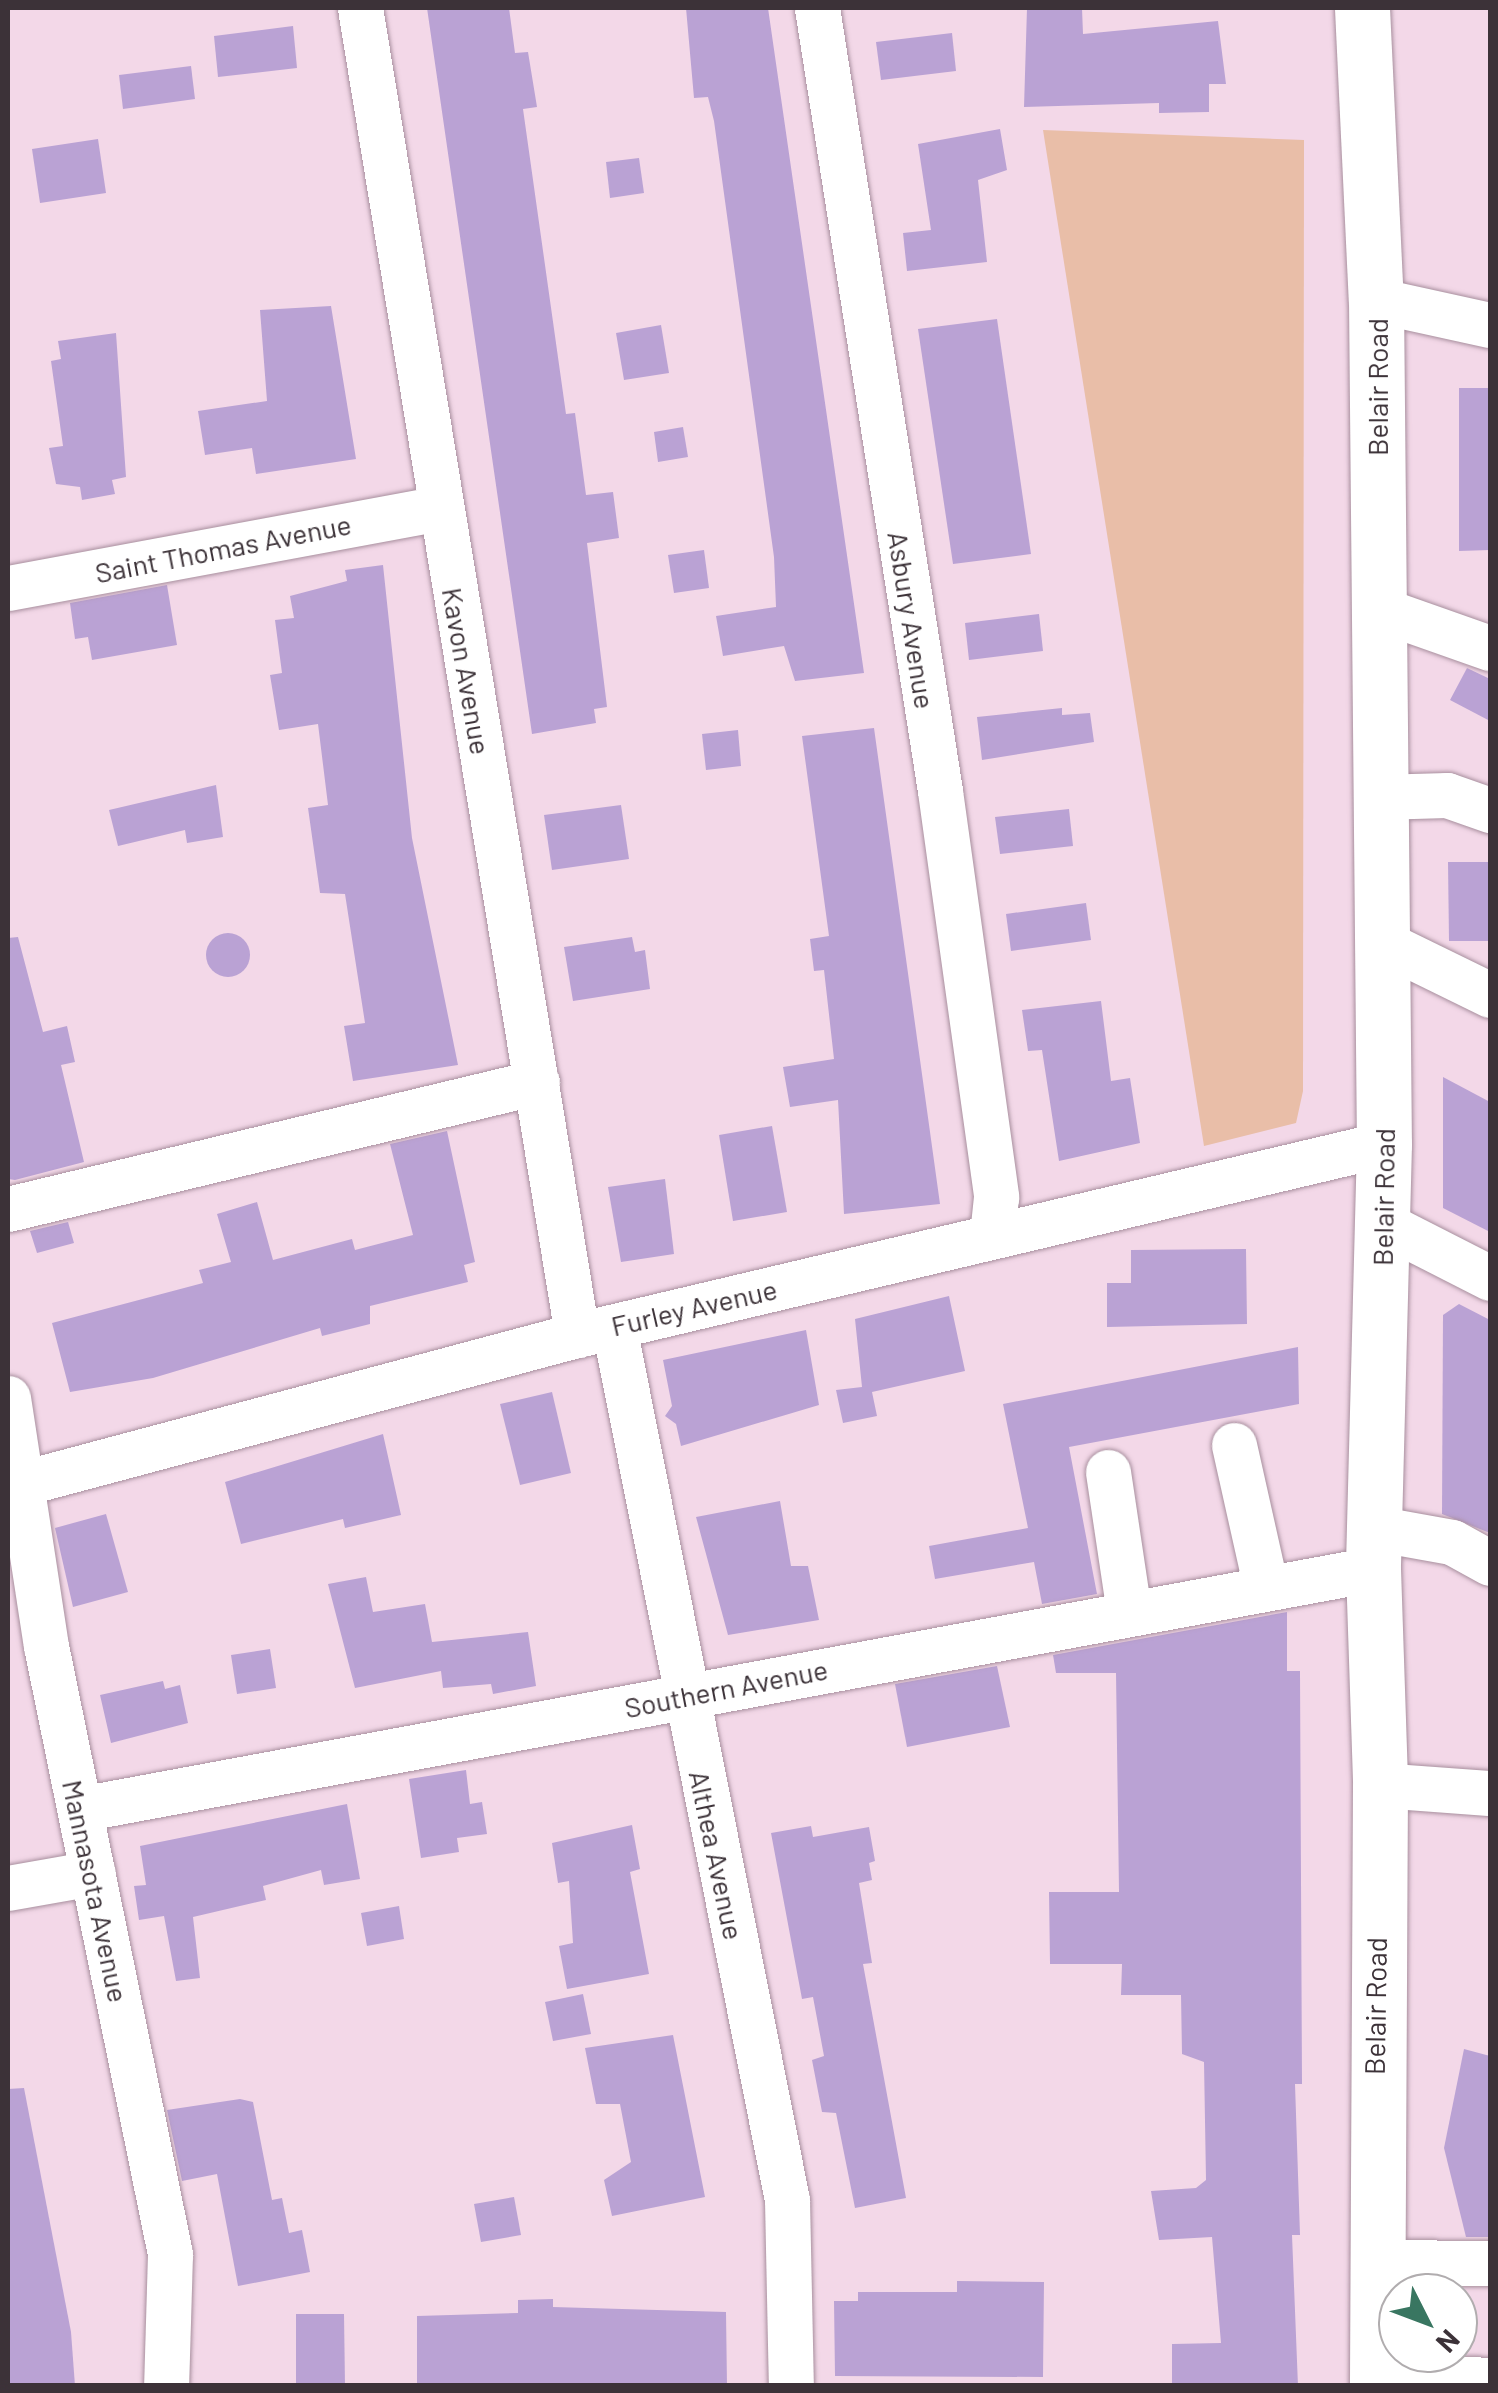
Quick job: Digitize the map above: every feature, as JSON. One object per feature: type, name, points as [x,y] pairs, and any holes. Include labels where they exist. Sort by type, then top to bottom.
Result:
[{"type":"main road","name":"Belair Road","points":[[1362,8],[1376,300],[1384,1144],[1373,1548],[1380,1784],[1373,2099],[1377,2380]]},
{"type":"street","name":"Kavon Avenue","points":[[360,8],[438,508],[538,1082],[596,1331]]},
{"type":"street","name":"Asbury Avenue","points":[[818,8],[940,790],[996,1197],[992,1234]]},
{"type":"street","points":[[1376,300],[1490,325]]},
{"type":"street","name":"Saint Thomas Avenue","points":[[8,582],[438,508]]},
{"type":"street","points":[[1378,609],[1490,648]]},
{"type":"street","points":[[1378,797],[1447,795],[1490,810]]},
{"type":"street","points":[[1380,940],[1490,995]]},
{"type":"street","points":[[8,1209],[538,1082]]},
{"type":"street","name":"Furley Avenue","points":[[14,1486],[596,1331],[1384,1144]]},
{"type":"street","points":[[1384,1224],[1490,1278]]},
{"type":"street","name":"Althea Avenue","points":[[596,1331],[683,1696],[787,2200],[791,2386]]},
{"type":"street","name":"Mannasota Avenue","points":[[8,1398],[14,1486],[170,2254],[166,2386]]},
{"type":"street","points":[[1234,1445],[1266,1588]]},
{"type":"street","points":[[1108,1472],[1129,1612]]},
{"type":"street","points":[[1373,1548],[1452,1542],[1490,1563]]},
{"type":"street","name":"Southern Avenue","points":[[80,1808],[1266,1588],[1373,1548]]},
{"type":"street","points":[[1380,1784],[1490,1793]]},
{"type":"street","points":[[8,1888],[93,1873]]},
{"type":"street","points":[[1378,2262],[1490,2263]]},
{"type":"street","points":[[1377,2380],[1490,2380]]},
{"type":"shaded area","points":[[1043,130],[1304,140],[1303,1091],[1296,1123],[1204,1146]]},
{"type":"building","points":[[427,8],[509,8],[515,53],[528,52],[537,107],[523,109],[566,414],[575,413],[586,495],[613,492],[619,538],[587,543],[607,707],[594,709],[596,723],[532,734]]},
{"type":"building","points":[[686,8],[768,8],[864,673],[795,681],[784,646],[723,656],[716,616],[776,607],[774,557],[714,121],[708,97],[694,98]]},
{"type":"building","points":[[1027,8],[1082,8],[1083,34],[1218,21],[1226,84],[1209,84],[1209,112],[1159,113],[1159,103],[1024,107]]},
{"type":"building","points":[[293,26],[297,68],[218,77],[214,36]]},
{"type":"building","points":[[952,33],[956,71],[881,80],[876,42]]},
{"type":"building","points":[[191,66],[195,99],[123,109],[119,75]]},
{"type":"building","points":[[1000,129],[1007,170],[978,180],[987,262],[907,271],[903,233],[931,230],[918,144]]},
{"type":"building","points":[[98,139],[106,193],[40,203],[32,149]]},
{"type":"building","points":[[639,158],[644,193],[610,198],[606,162]]},
{"type":"building","points":[[331,306],[356,459],[256,474],[252,448],[205,455],[198,411],[267,401],[260,310]]},
{"type":"building","points":[[997,319],[1031,554],[953,564],[918,329]]},
{"type":"building","points":[[661,325],[669,373],[624,380],[616,333]]},
{"type":"building","points":[[116,333],[126,477],[112,480],[115,494],[82,500],[80,487],[56,484],[49,448],[63,446],[51,361],[61,359],[58,341]]},
{"type":"building","points":[[1459,388],[1490,388],[1490,550],[1459,551]]},
{"type":"building","points":[[683,427],[688,457],[658,462],[654,432]]},
{"type":"building","points":[[704,550],[709,588],[674,593],[668,555]]},
{"type":"building","points":[[383,565],[412,838],[458,1065],[353,1081],[344,1026],[365,1023],[345,894],[320,893],[308,808],[328,805],[318,724],[279,730],[270,675],[282,673],[275,620],[294,618],[290,596],[347,581],[345,570]]},
{"type":"building","points":[[167,585],[177,645],[92,660],[88,637],[75,639],[70,603]]},
{"type":"building","points":[[1039,614],[1043,651],[969,660],[965,623]]},
{"type":"building","points":[[1467,668],[1490,679],[1490,721],[1450,700]]},
{"type":"building","points":[[1062,708],[1062,715],[1090,713],[1094,742],[982,760],[977,717]]},
{"type":"building","points":[[874,728],[940,1204],[844,1214],[838,1100],[790,1107],[783,1067],[834,1059],[824,970],[814,971],[810,939],[829,936],[802,736]]},
{"type":"building","points":[[738,730],[741,766],[706,770],[702,734]]},
{"type":"building","points":[[216,785],[223,837],[187,843],[185,830],[118,846],[109,810]]},
{"type":"building","points":[[621,805],[629,859],[552,870],[544,815]]},
{"type":"building","points":[[1069,809],[1073,846],[1000,854],[995,817]]},
{"type":"building","points":[[1448,862],[1490,862],[1490,941],[1449,941]]},
{"type":"building","points":[[1086,903],[1091,940],[1011,951],[1006,914]]},
{"type":"building","points":[[228,933],[244,939],[250,955],[244,971],[228,977],[212,971],[206,955],[212,939]]},
{"type":"building","points":[[18,937],[43,1032],[67,1026],[75,1062],[61,1065],[84,1162],[15,1180],[8,1179],[8,938]]},
{"type":"building","points":[[632,937],[635,952],[645,950],[650,989],[573,1001],[564,947]]},
{"type":"building","points":[[1101,1001],[1111,1081],[1130,1078],[1140,1143],[1059,1161],[1042,1050],[1028,1051],[1022,1010]]},
{"type":"building","points":[[1443,1077],[1490,1102],[1490,1232],[1443,1208]]},
{"type":"building","points":[[772,1126],[787,1212],[733,1221],[719,1135]]},
{"type":"building","points":[[447,1131],[475,1262],[464,1265],[468,1282],[370,1306],[370,1324],[322,1336],[320,1328],[153,1378],[70,1392],[52,1323],[203,1283],[199,1270],[231,1262],[217,1214],[257,1202],[273,1260],[352,1239],[355,1250],[413,1235],[390,1144]]},
{"type":"building","points":[[665,1179],[674,1254],[621,1262],[608,1187]]},
{"type":"building","points":[[68,1222],[74,1243],[37,1253],[30,1231]]},
{"type":"building","points":[[1246,1249],[1247,1324],[1107,1327],[1107,1283],[1131,1283],[1131,1250]]},
{"type":"building","points":[[949,1296],[965,1371],[872,1392],[877,1416],[843,1423],[836,1390],[862,1387],[855,1319]]},
{"type":"building","points":[[1459,1304],[1490,1320],[1490,1533],[1442,1514],[1443,1315]]},
{"type":"building","points":[[806,1330],[819,1405],[681,1446],[676,1424],[665,1416],[672,1406],[663,1360]]},
{"type":"building","points":[[1298,1347],[1299,1404],[1069,1447],[1097,1594],[1042,1604],[1034,1562],[935,1579],[929,1546],[1028,1528],[1003,1404]]},
{"type":"building","points":[[552,1392],[571,1473],[520,1485],[500,1404]]},
{"type":"building","points":[[383,1434],[401,1515],[345,1528],[343,1519],[241,1544],[225,1482]]},
{"type":"building","points":[[780,1501],[791,1566],[808,1566],[819,1620],[728,1635],[696,1517]]},
{"type":"building","points":[[106,1514],[128,1592],[73,1607],[55,1528]]},
{"type":"building","points":[[366,1577],[373,1612],[425,1604],[432,1642],[528,1632],[536,1686],[493,1694],[491,1684],[443,1688],[441,1671],[355,1688],[328,1584]]},
{"type":"building","points":[[1287,1612],[1287,1671],[1300,1671],[1302,2084],[1295,2084],[1300,2235],[1292,2235],[1298,2386],[1172,2386],[1172,2344],[1221,2343],[1212,2237],[1159,2240],[1151,2191],[1196,2188],[1206,2180],[1204,2062],[1182,2054],[1181,1995],[1121,1995],[1122,1964],[1050,1964],[1049,1892],[1119,1892],[1116,1673],[1056,1673],[1053,1655]]},
{"type":"building","points":[[270,1649],[276,1688],[237,1694],[231,1655]]},
{"type":"building","points":[[997,1666],[1010,1727],[907,1747],[895,1684]]},
{"type":"building","points":[[163,1681],[165,1689],[180,1685],[188,1723],[111,1743],[100,1695]]},
{"type":"building","points":[[466,1770],[470,1804],[482,1802],[487,1834],[457,1838],[459,1852],[421,1858],[409,1779]]},
{"type":"building","points":[[347,1804],[360,1879],[324,1885],[321,1870],[263,1886],[266,1900],[193,1917],[200,1978],[176,1981],[164,1916],[139,1920],[134,1886],[146,1885],[140,1846]]},
{"type":"building","points":[[632,1825],[640,1869],[630,1872],[649,1974],[567,1989],[559,1946],[573,1943],[569,1881],[558,1883],[552,1843]]},
{"type":"building","points":[[811,1826],[813,1837],[869,1827],[875,1861],[869,1863],[872,1880],[859,1883],[872,1963],[863,1964],[906,2198],[855,2208],[836,2113],[822,2112],[812,2060],[824,2056],[813,1997],[802,1999],[771,1833]]},
{"type":"building","points":[[399,1906],[404,1939],[367,1946],[361,1913]]},
{"type":"building","points":[[583,1994],[591,2034],[553,2041],[545,2002]]},
{"type":"building","points":[[673,2035],[705,2197],[612,2216],[604,2180],[631,2162],[620,2104],[596,2104],[585,2048]]},
{"type":"building","points":[[1464,2049],[1490,2056],[1490,2237],[1466,2237],[1444,2148]]},
{"type":"building","points":[[24,2088],[71,2332],[75,2386],[8,2386],[8,2089]]},
{"type":"building","points":[[240,2099],[253,2102],[272,2200],[282,2198],[289,2233],[302,2230],[310,2272],[238,2286],[217,2174],[182,2181],[167,2110]]},
{"type":"building","points":[[514,2197],[521,2235],[481,2242],[474,2204]]},
{"type":"building","points":[[957,2281],[1044,2282],[1043,2377],[835,2376],[834,2301],[858,2301],[858,2292],[957,2292]]},
{"type":"building","points":[[553,2299],[553,2307],[726,2312],[727,2386],[417,2386],[417,2316],[518,2313],[518,2300]]},
{"type":"building","points":[[296,2314],[344,2314],[345,2386],[296,2386]]}]
